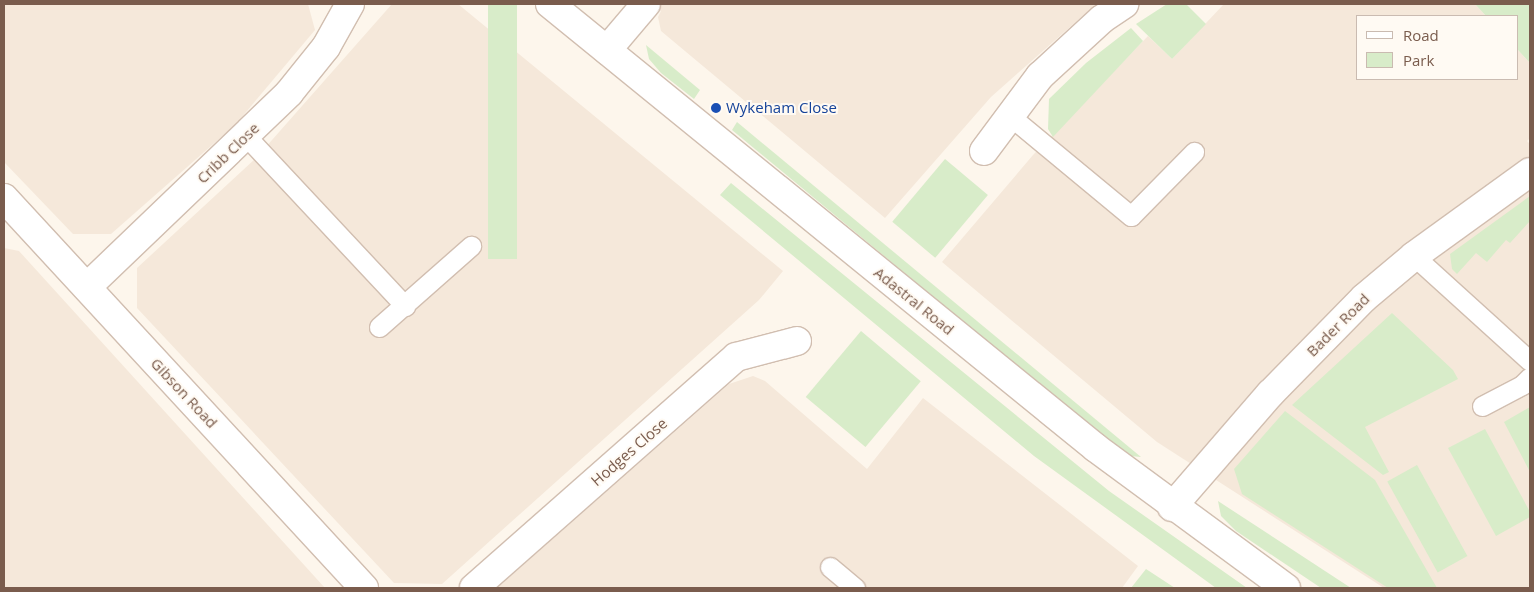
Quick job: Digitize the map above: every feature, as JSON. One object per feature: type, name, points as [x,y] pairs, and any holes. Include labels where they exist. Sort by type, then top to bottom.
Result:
[{"type":"street","name":"Cribb Close","points":[[87,287],[289,93],[326,47],[350,4]]},
{"type":"street","name":"Adastral Road","points":[[550,4],[1172,507],[1286,588]]},
{"type":"street","points":[[607,50],[646,4]]},
{"type":"street","points":[[984,151],[1040,76],[1102,19],[1124,4]]},
{"type":"street","name":"Bader Road","points":[[1172,507],[1322,340],[1414,256],[1530,172]]},
{"type":"street","name":"Gibson Road","points":[[4,198],[364,588]]},
{"type":"street","name":"Hodges Close","points":[[474,588],[736,357],[797,341]]},
{"type":"lane","points":[[1010,116],[1131,216],[1194,152]]},
{"type":"lane","points":[[246,136],[405,306]]},
{"type":"lane","points":[[378,327],[405,306],[471,246]]},
{"type":"lane","points":[[1414,256],[1530,361]]},
{"type":"lane","points":[[1482,406],[1522,385],[1530,377]]},
{"type":"lane","points":[[830,568],[855,588]]},
{"type":"shaded area","points":[[4,4],[308,4],[315,30],[236,124],[111,234],[73,234],[4,162]]},
{"type":"shaded area","points":[[392,4],[458,4],[783,271],[759,300],[442,584],[394,583],[137,308],[137,268],[257,157]]},
{"type":"shaded area","points":[[653,4],[1096,4],[991,97],[885,218],[661,31],[658,17],[661,11]]},
{"type":"shaded area","points":[[1224,4],[1475,4],[1485,15],[1356,15],[1356,80],[1519,80],[1519,51],[1530,63],[1530,138],[1527,141],[1530,144],[1530,588],[1384,588],[1157,442],[942,262],[1033,155],[1148,36],[1172,59]]},
{"type":"shaded area","points":[[4,248],[19,251],[325,588],[4,588]]},
{"type":"shaded area","points":[[753,376],[765,381],[867,469],[923,398],[1138,566],[1122,588],[497,588],[729,384]]},
{"type":"green space","points":[[488,4],[517,4],[517,259],[488,259]]},
{"type":"green space","points":[[1167,4],[1186,4],[1206,24],[1172,59],[1136,24]]},
{"type":"green space","points":[[1475,4],[1530,4],[1530,63],[1519,51],[1519,15],[1485,15]]},
{"type":"green space","points":[[1131,28],[1143,41],[1053,137],[1048,129],[1049,99],[1086,63]]},
{"type":"green space","points":[[646,45],[700,90],[694,99],[661,73],[649,59]]},
{"type":"green space","points":[[737,122],[1141,457],[1130,456],[1117,449],[732,130]]},
{"type":"green space","points":[[945,159],[988,195],[935,258],[892,222]]},
{"type":"green space","points":[[731,183],[1109,491],[1247,588],[1216,588],[1034,456],[720,195]]},
{"type":"green space","points":[[1530,196],[1530,221],[1510,243],[1506,240],[1487,262],[1476,253],[1457,274],[1452,269],[1450,254]]},
{"type":"green space","points":[[1392,313],[1453,370],[1458,379],[1365,427],[1389,472],[1383,475],[1292,405]]},
{"type":"green space","points":[[861,331],[921,381],[865,447],[806,397]]},
{"type":"green space","points":[[1530,407],[1530,472],[1504,422]]},
{"type":"green space","points":[[1285,411],[1375,480],[1437,588],[1388,588],[1242,494],[1234,469]]},
{"type":"green space","points":[[1485,429],[1530,512],[1530,517],[1496,536],[1448,448]]},
{"type":"green space","points":[[1417,465],[1467,556],[1438,572],[1387,481]]},
{"type":"green space","points":[[1218,501],[1351,588],[1321,588],[1236,531],[1221,516]]},
{"type":"green space","points":[[1146,569],[1175,588],[1131,588]]},
{"type":"place","name":"Wykeham Close","points":[[716,108]]}]
